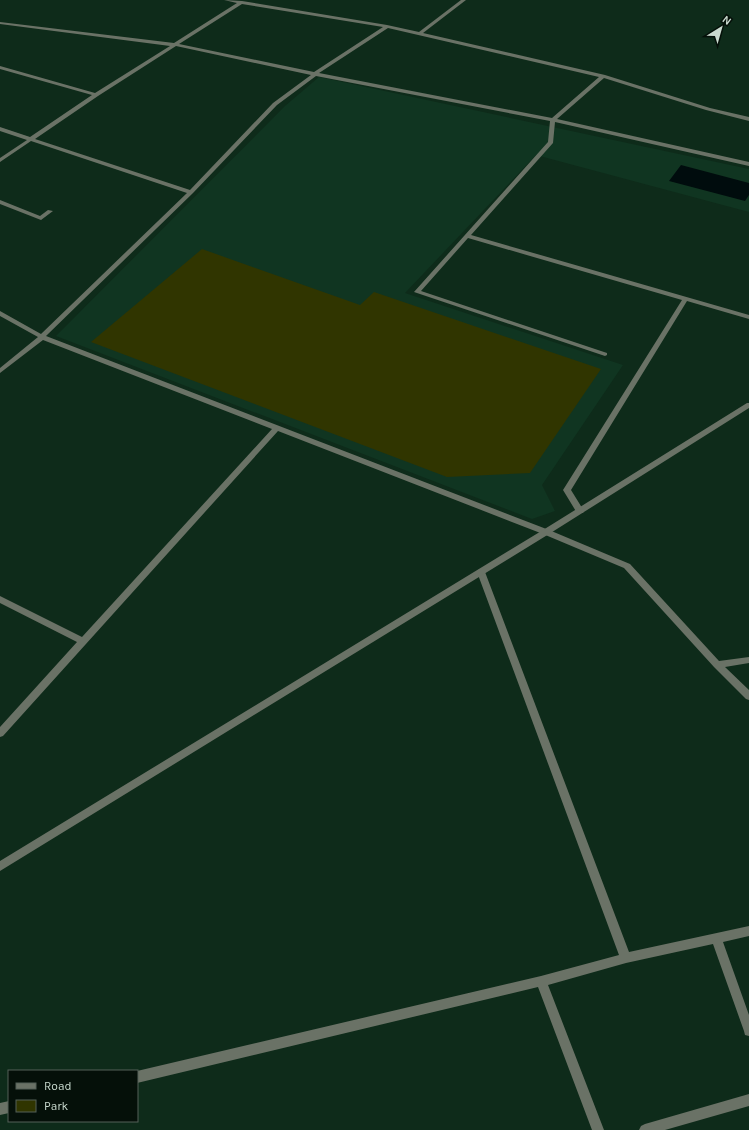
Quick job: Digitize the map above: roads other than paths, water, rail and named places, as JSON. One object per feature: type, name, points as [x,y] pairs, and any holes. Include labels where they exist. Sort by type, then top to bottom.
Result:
[{"type":"street","points":[[226,0],[386,26],[603,76],[708,109],[749,119]]},
{"type":"street","points":[[419,34],[464,0]]},
{"type":"street","points":[[0,160],[96,95],[177,45],[242,2]]},
{"type":"street","points":[[0,23],[177,45],[315,74],[552,120],[749,164]]},
{"type":"street","points":[[0,371],[42,337],[191,192],[275,104],[315,74],[386,26]]},
{"type":"street","points":[[0,67],[96,95]]},
{"type":"street","points":[[603,76],[552,120],[552,142],[417,292],[605,354]]},
{"type":"street","points":[[0,129],[191,192]]},
{"type":"street","points":[[0,202],[41,218],[50,212]]},
{"type":"street","points":[[468,236],[749,318]]},
{"type":"street","points":[[580,511],[567,490],[685,299]]},
{"type":"street","points":[[0,313],[42,337],[546,532],[627,566],[717,665],[749,696]]},
{"type":"street","points":[[0,866],[546,532],[749,405]]},
{"type":"street","points":[[0,733],[84,642],[276,428]]},
{"type":"street","points":[[481,572],[626,958]]},
{"type":"street","points":[[0,599],[84,642]]},
{"type":"street","points":[[717,665],[749,660]]},
{"type":"street","points":[[138,1077],[541,981],[626,958],[749,931]]},
{"type":"street","points":[[716,939],[749,1031]]},
{"type":"street","points":[[541,981],[598,1130]]},
{"type":"street","points":[[645,1130],[749,1100]]}]
